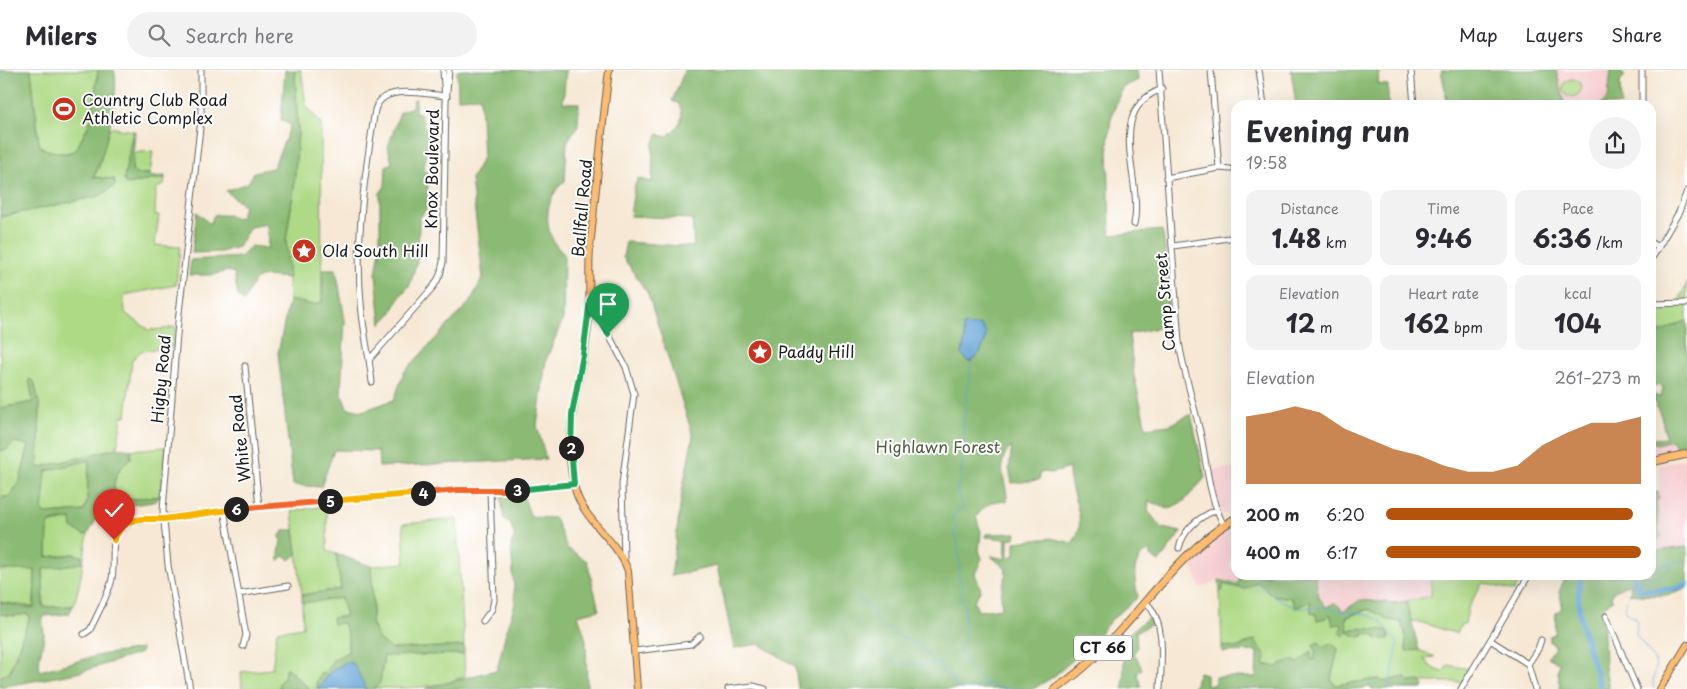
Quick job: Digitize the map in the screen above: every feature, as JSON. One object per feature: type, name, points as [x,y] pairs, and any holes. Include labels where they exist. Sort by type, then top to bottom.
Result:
[{"type":"highway","points":[[1656,461],[1687,454]]},
{"type":"highway","name":"CT 66","points":[[1055,689],[1089,663],[1190,554],[1231,521]]},
{"type":"main road","name":"Ballfall Road","points":[[609,70],[590,250],[590,300],[587,330],[572,414],[571,456],[574,484],[578,496],[589,517],[615,545],[624,558],[628,571],[636,652],[637,689]]},
{"type":"main road","points":[[1660,689],[1687,645]]},
{"type":"street","name":"Higby Road","points":[[190,689],[168,565],[164,519],[174,367],[201,119],[202,70]]},
{"type":"street","name":"Knox Boulevard","points":[[443,70],[446,98]]},
{"type":"street","name":"Knox Boulevard","points":[[369,360],[434,286],[440,275],[443,262],[446,98],[449,70]]},
{"type":"street","name":"Camp Street","points":[[1160,70],[1166,178],[1173,246],[1175,310],[1184,370],[1216,510],[1224,526]]},
{"type":"street","points":[[1210,70],[1219,168]]},
{"type":"street","points":[[1260,70],[1263,100]]},
{"type":"street","points":[[1411,70],[1414,100]]},
{"type":"street","points":[[1642,70],[1642,100]]},
{"type":"street","points":[[1134,224],[1130,124],[1137,104],[1162,89]]},
{"type":"street","points":[[372,382],[361,303],[362,199],[376,105],[382,97],[390,93],[446,98]]},
{"type":"street","points":[[1166,178],[1219,168],[1230,169]]},
{"type":"street","points":[[1656,252],[1679,212],[1687,191]]},
{"type":"street","points":[[1173,246],[1231,240]]},
{"type":"street","points":[[590,300],[626,367],[634,394],[622,484],[624,558]]},
{"type":"street","points":[[1656,304],[1687,303]]},
{"type":"street","name":"White Road","points":[[245,366],[259,507]]},
{"type":"street","points":[[84,634],[90,630],[112,581],[114,540],[118,530],[132,521],[164,519],[224,510],[458,490],[532,489],[574,484]]},
{"type":"street","points":[[483,621],[492,609],[494,600],[490,491]]},
{"type":"street","points":[[224,510],[246,635],[244,646]]},
{"type":"street","points":[[1180,548],[1182,540],[1191,526],[1216,510]]},
{"type":"street","points":[[1461,689],[1526,580]]},
{"type":"street","points":[[239,594],[288,586]]},
{"type":"street","points":[[1146,602],[1156,614],[1159,623],[1160,689]]},
{"type":"street","points":[[1606,616],[1637,689]]},
{"type":"street","points":[[636,652],[691,644],[700,636]]},
{"type":"street","points":[[1490,640],[1528,664],[1535,689]]},
{"type":"street","points":[[1528,664],[1538,649],[1540,640]]},
{"type":"street","points":[[728,689],[753,686],[766,689]]},
{"type":"shaded area","points":[[1556,70],[1611,70],[1608,97],[1605,100],[1564,100]]},
{"type":"shaded area","points":[[1656,439],[1672,440],[1678,451],[1656,456]]},
{"type":"shaded area","points":[[1687,458],[1687,547],[1656,551],[1656,544],[1660,535],[1656,501],[1659,498],[1659,465]]},
{"type":"shaded area","points":[[1231,468],[1231,514],[1229,515],[1223,515],[1208,471]]},
{"type":"shaded area","points":[[1231,526],[1231,580],[1239,580],[1238,584],[1219,580],[1200,588],[1190,561],[1216,537]]},
{"type":"shaded area","points":[[1316,580],[1432,580],[1431,596],[1394,603],[1360,600],[1344,612],[1326,607],[1319,599]]},
{"type":"green space","points":[[0,70],[31,70],[39,144],[43,149],[66,154],[76,150],[92,118],[98,70],[114,70],[116,80],[110,124],[102,155],[93,177],[114,179],[115,185],[99,196],[0,217]]},
{"type":"green space","name":"Country Club Road Athletic Complex","points":[[31,70],[98,70],[92,118],[76,150],[67,153],[57,153],[47,150],[39,144]]},
{"type":"green space","points":[[285,70],[295,70],[298,132],[294,187],[286,241],[289,278],[265,277],[256,280],[244,302],[238,296],[234,273],[228,271],[211,275],[189,275],[191,260],[241,257],[251,246],[268,248],[267,224],[250,227],[238,247],[221,252],[192,253],[197,212],[210,224],[214,215],[229,215],[236,219],[241,216],[244,206],[226,191],[248,183],[254,172],[273,168],[291,125],[281,120]]},
{"type":"green space","points":[[295,70],[301,70],[306,105],[321,124],[322,302],[314,305],[289,300],[286,241],[294,187],[298,132]]},
{"type":"green space","points":[[457,70],[566,70],[563,103],[579,103],[578,125],[567,142],[565,181],[552,197],[549,207],[548,218],[552,238],[564,254],[563,319],[546,360],[537,426],[546,459],[379,467],[378,451],[334,450],[321,487],[293,485],[278,353],[289,300],[314,305],[322,302],[323,269],[336,269],[345,320],[341,391],[347,408],[362,411],[394,400],[404,372],[470,302],[483,277],[471,179],[483,157],[480,97],[458,98]]},
{"type":"green space","name":"Highlawn Forest","points":[[685,70],[1137,70],[1138,80],[1122,88],[1111,118],[1108,145],[1110,235],[1162,230],[1171,325],[1129,334],[1134,376],[1146,428],[1169,425],[1191,414],[1205,478],[1184,501],[1168,509],[1149,501],[1148,511],[1162,528],[1181,532],[1159,562],[1150,556],[1150,550],[1139,559],[1135,570],[1138,597],[1111,620],[1089,646],[1053,677],[1033,689],[798,689],[795,666],[759,644],[734,648],[717,566],[671,576],[682,492],[693,436],[648,294],[623,257],[626,242],[694,247],[692,219],[630,216],[634,188],[638,178],[652,182],[653,144],[658,134],[666,137],[680,123],[681,109],[679,104],[672,101]],"holes":[[[970,326],[986,338],[980,352],[971,362],[962,354],[965,338],[963,327]],[[1012,447],[1009,468],[1012,483],[1039,480],[1041,472],[1053,473],[1069,468],[1079,516],[1079,525],[1072,543],[1051,538],[1015,542],[1015,555],[1008,558],[1008,539],[1015,538],[1016,533],[986,534],[986,537],[1006,539],[1005,559],[991,556],[1006,569],[1001,596],[1002,608],[978,611],[974,601],[981,590],[975,574],[982,558],[979,551],[981,532],[976,517],[993,502],[1007,502],[1002,466],[1006,453]]]},
{"type":"green space","points":[[1291,70],[1379,70],[1378,84],[1388,85],[1388,100],[1295,100]]},
{"type":"green space","points":[[1441,70],[1556,70],[1564,100],[1447,100]]},
{"type":"green space","points":[[1611,70],[1617,70],[1625,76],[1620,81],[1621,100],[1605,100],[1608,97]]},
{"type":"green space","points":[[1572,79],[1578,82],[1581,88],[1578,94],[1572,97],[1566,94],[1563,88],[1566,82]]},
{"type":"green space","points":[[416,99],[415,112],[420,113],[428,140],[428,151],[424,168],[429,173],[426,209],[419,219],[418,257],[410,285],[401,295],[390,315],[381,324],[376,274],[380,250],[380,193],[385,186],[386,166],[392,163],[388,147],[400,112],[412,107],[413,100]]},
{"type":"green space","points":[[109,127],[133,131],[124,180],[126,184],[165,178],[164,185],[156,190],[155,215],[159,215],[155,245],[180,247],[176,285],[124,295],[125,313],[149,330],[166,329],[176,326],[174,347],[141,351],[132,360],[126,416],[122,416],[117,448],[38,468],[40,407],[33,402],[0,408],[0,217],[99,196],[115,185],[114,179],[93,178],[99,167]]},
{"type":"green space","points":[[133,131],[135,131],[132,170],[136,174],[150,174],[150,177],[165,176],[165,178],[126,184],[124,179]]},
{"type":"green space","points":[[153,151],[150,174],[136,174],[132,169],[132,153]]},
{"type":"green space","points":[[1687,283],[1687,385],[1656,401],[1656,396],[1660,397],[1664,388],[1659,385],[1656,386],[1656,307],[1677,305]]},
{"type":"green space","points":[[1685,321],[1687,323],[1687,448],[1678,450],[1672,440],[1656,444],[1656,439],[1666,438],[1661,416],[1656,406],[1656,396],[1660,397],[1664,388],[1659,385],[1656,386],[1656,331],[1662,332]]},
{"type":"green space","points":[[29,379],[34,381],[40,407],[38,468],[117,448],[131,450],[131,458],[118,472],[114,482],[117,500],[161,497],[153,502],[102,509],[88,534],[84,535],[72,528],[71,519],[51,522],[48,525],[47,557],[74,554],[82,556],[82,563],[43,569],[43,607],[73,606],[69,614],[44,616],[44,635],[39,662],[40,671],[100,655],[142,649],[141,653],[77,673],[0,687],[0,677],[10,671],[30,616],[26,614],[15,616],[0,614],[0,602],[23,607],[34,607],[35,570],[0,570],[0,498],[10,496],[20,481],[29,445],[15,442],[7,450],[0,450],[0,408],[33,402]],"holes":[[[89,460],[87,500],[84,511],[46,514],[42,512],[46,471]]]},
{"type":"green space","points":[[15,442],[29,445],[20,481],[10,496],[0,498],[0,450],[7,450]]},
{"type":"green space","points":[[165,447],[161,497],[117,501],[114,483],[121,467],[131,458],[131,450]]},
{"type":"green space","points":[[89,460],[87,500],[84,511],[46,514],[42,512],[46,471]]},
{"type":"green space","points":[[1656,492],[1658,492],[1659,499],[1656,501]]},
{"type":"green space","points":[[501,496],[524,498],[531,517],[555,518],[567,548],[587,561],[599,610],[578,615],[586,640],[587,689],[425,689],[497,670],[507,627],[515,604],[511,543],[515,537],[510,523],[504,519]]},
{"type":"green space","points":[[1656,501],[1660,534],[1662,535],[1656,542]]},
{"type":"green space","points":[[327,506],[327,551],[336,554],[341,589],[302,595],[292,511]]},
{"type":"green space","points":[[71,519],[84,535],[88,534],[76,597],[73,606],[43,607],[43,569],[74,554],[47,557],[48,524]]},
{"type":"green space","points":[[457,519],[464,646],[390,649],[378,639],[371,623],[373,606],[371,566],[405,563],[403,524]]},
{"type":"green space","points":[[285,530],[294,530],[297,554],[290,560],[284,556],[279,561],[280,535]]},
{"type":"green space","points":[[1687,547],[1687,588],[1666,595],[1637,595],[1630,594],[1631,583],[1614,591],[1611,597],[1613,600],[1603,607],[1605,667],[1609,689],[1560,689],[1559,663],[1548,657],[1556,646],[1550,642],[1549,636],[1555,634],[1556,613],[1561,609],[1562,603],[1559,592],[1564,580],[1656,580],[1656,551]]},
{"type":"green space","points":[[336,554],[371,566],[373,606],[371,623],[378,639],[391,649],[464,646],[464,654],[384,656],[380,683],[374,689],[318,689],[316,683],[321,672],[323,675],[334,659],[348,652],[348,635],[343,623],[333,624],[332,618],[346,616],[341,598],[302,603],[302,595],[341,589]]},
{"type":"green space","points":[[35,569],[34,607],[0,602],[0,570]]},
{"type":"green space","points":[[1219,580],[1238,584],[1239,580],[1316,580],[1319,598],[1326,607],[1335,603],[1344,611],[1360,600],[1394,603],[1406,601],[1419,650],[1406,651],[1405,631],[1401,626],[1403,622],[1385,619],[1383,616],[1368,609],[1346,617],[1347,630],[1378,629],[1388,631],[1389,639],[1376,639],[1375,635],[1362,633],[1364,636],[1360,637],[1345,632],[1343,637],[1340,633],[1342,624],[1333,625],[1330,614],[1326,618],[1317,620],[1316,614],[1311,613],[1310,601],[1296,608],[1291,598],[1272,595],[1257,582],[1244,589],[1223,584],[1223,590],[1220,592]]},
{"type":"green space","points":[[1432,580],[1521,580],[1514,591],[1484,583],[1481,585],[1468,608],[1465,624],[1461,624],[1457,633],[1411,621],[1406,601],[1431,596]]},
{"type":"green space","points":[[1256,581],[1272,595],[1311,601],[1316,614],[1323,618],[1330,614],[1342,624],[1345,632],[1350,632],[1355,636],[1375,631],[1361,628],[1347,630],[1346,618],[1368,609],[1384,616],[1385,619],[1403,623],[1406,639],[1414,651],[1419,650],[1435,657],[1424,658],[1432,668],[1443,672],[1448,665],[1470,669],[1462,682],[1409,682],[1405,677],[1383,682],[1379,679],[1335,685],[1331,679],[1338,649],[1316,650],[1314,660],[1298,663],[1292,660],[1276,667],[1264,664],[1255,640],[1236,648],[1222,646],[1220,592],[1222,591],[1223,584],[1235,587]]},
{"type":"green space","points":[[342,598],[346,616],[332,619],[343,623],[348,635],[348,652],[334,659],[323,675],[321,673],[318,689],[310,689],[286,667],[284,677],[279,683],[279,689],[242,689],[241,672],[272,669],[277,631],[303,627],[302,603]]},
{"type":"green space","points":[[0,614],[15,616],[26,614],[30,616],[10,671],[0,677]]},
{"type":"green space","points":[[1151,615],[1154,623],[1136,632],[1137,648],[1133,654],[1136,656],[1142,669],[1137,673],[1142,687],[1123,689],[1125,637]]},
{"type":"green space","points":[[1255,640],[1266,657],[1264,664],[1276,667],[1292,660],[1298,663],[1311,651],[1311,659],[1314,660],[1316,650],[1312,645],[1319,642],[1323,646],[1331,643],[1338,649],[1331,679],[1335,685],[1379,679],[1384,682],[1405,677],[1409,682],[1420,681],[1424,686],[1423,689],[1371,689],[1370,687],[1356,689],[1193,689],[1199,672],[1206,674],[1206,685],[1214,685],[1215,677],[1256,677],[1257,651],[1222,652],[1222,646],[1236,648]]},
{"type":"green space","points":[[464,654],[465,676],[455,680],[421,687],[374,688],[380,683],[384,656]]},
{"type":"green space","points":[[286,667],[310,689],[279,689],[279,683],[284,677]]},
{"type":"water","points":[[981,325],[986,333],[985,342],[979,354],[968,362],[962,354],[965,338],[963,326]]},
{"type":"water","points":[[346,662],[354,664],[366,689],[318,689],[329,673]]},
{"type":"waterway","points":[[0,85],[2,70]]},
{"type":"waterway","points":[[953,521],[952,516],[962,509],[957,489],[960,482],[965,443],[963,425],[971,362]]},
{"type":"waterway","points":[[954,524],[957,529],[954,532],[959,546],[958,576],[962,585],[960,602],[965,605],[964,645],[960,646],[964,659],[975,676],[991,685],[1025,689]]},
{"type":"waterway","points":[[1656,577],[1664,574],[1672,562],[1687,561]]},
{"type":"waterway","points":[[1656,568],[1671,562]]},
{"type":"waterway","points":[[1581,580],[1579,588],[1580,617],[1601,689]]},
{"type":"waterway","points":[[1635,580],[1640,590],[1676,589],[1687,584]]},
{"type":"waterway","points":[[1640,580],[1640,590]]},
{"type":"waterway","points":[[1256,581],[1272,595],[1296,608],[1326,607],[1344,612],[1358,612],[1378,619],[1398,643],[1389,689]]},
{"type":"waterway","points":[[1629,595],[1637,589]]},
{"type":"waterway","points":[[853,592],[866,604],[878,622],[902,638],[919,645],[934,663],[941,664],[942,672],[952,679],[957,688],[966,689]]},
{"type":"waterway","points":[[1627,600],[1624,607],[1628,614],[1637,619],[1636,635],[1655,662],[1654,689]]},
{"type":"waterway","points":[[879,651],[895,662],[918,665],[933,663]]},
{"type":"waterway","points":[[969,689],[987,685]]},
{"type":"place","name":"Country Club Road Athletic Complex","points":[[64,109]]},
{"type":"place","name":"Old South Hill","points":[[304,251]]},
{"type":"place","name":"Paddy Hill","points":[[760,352]]},
{"type":"route","points":[[114,540],[121,527],[136,520],[164,519],[199,513],[274,505],[450,490],[510,491],[574,484],[571,456],[572,414],[587,330],[590,300],[608,334]]}]
